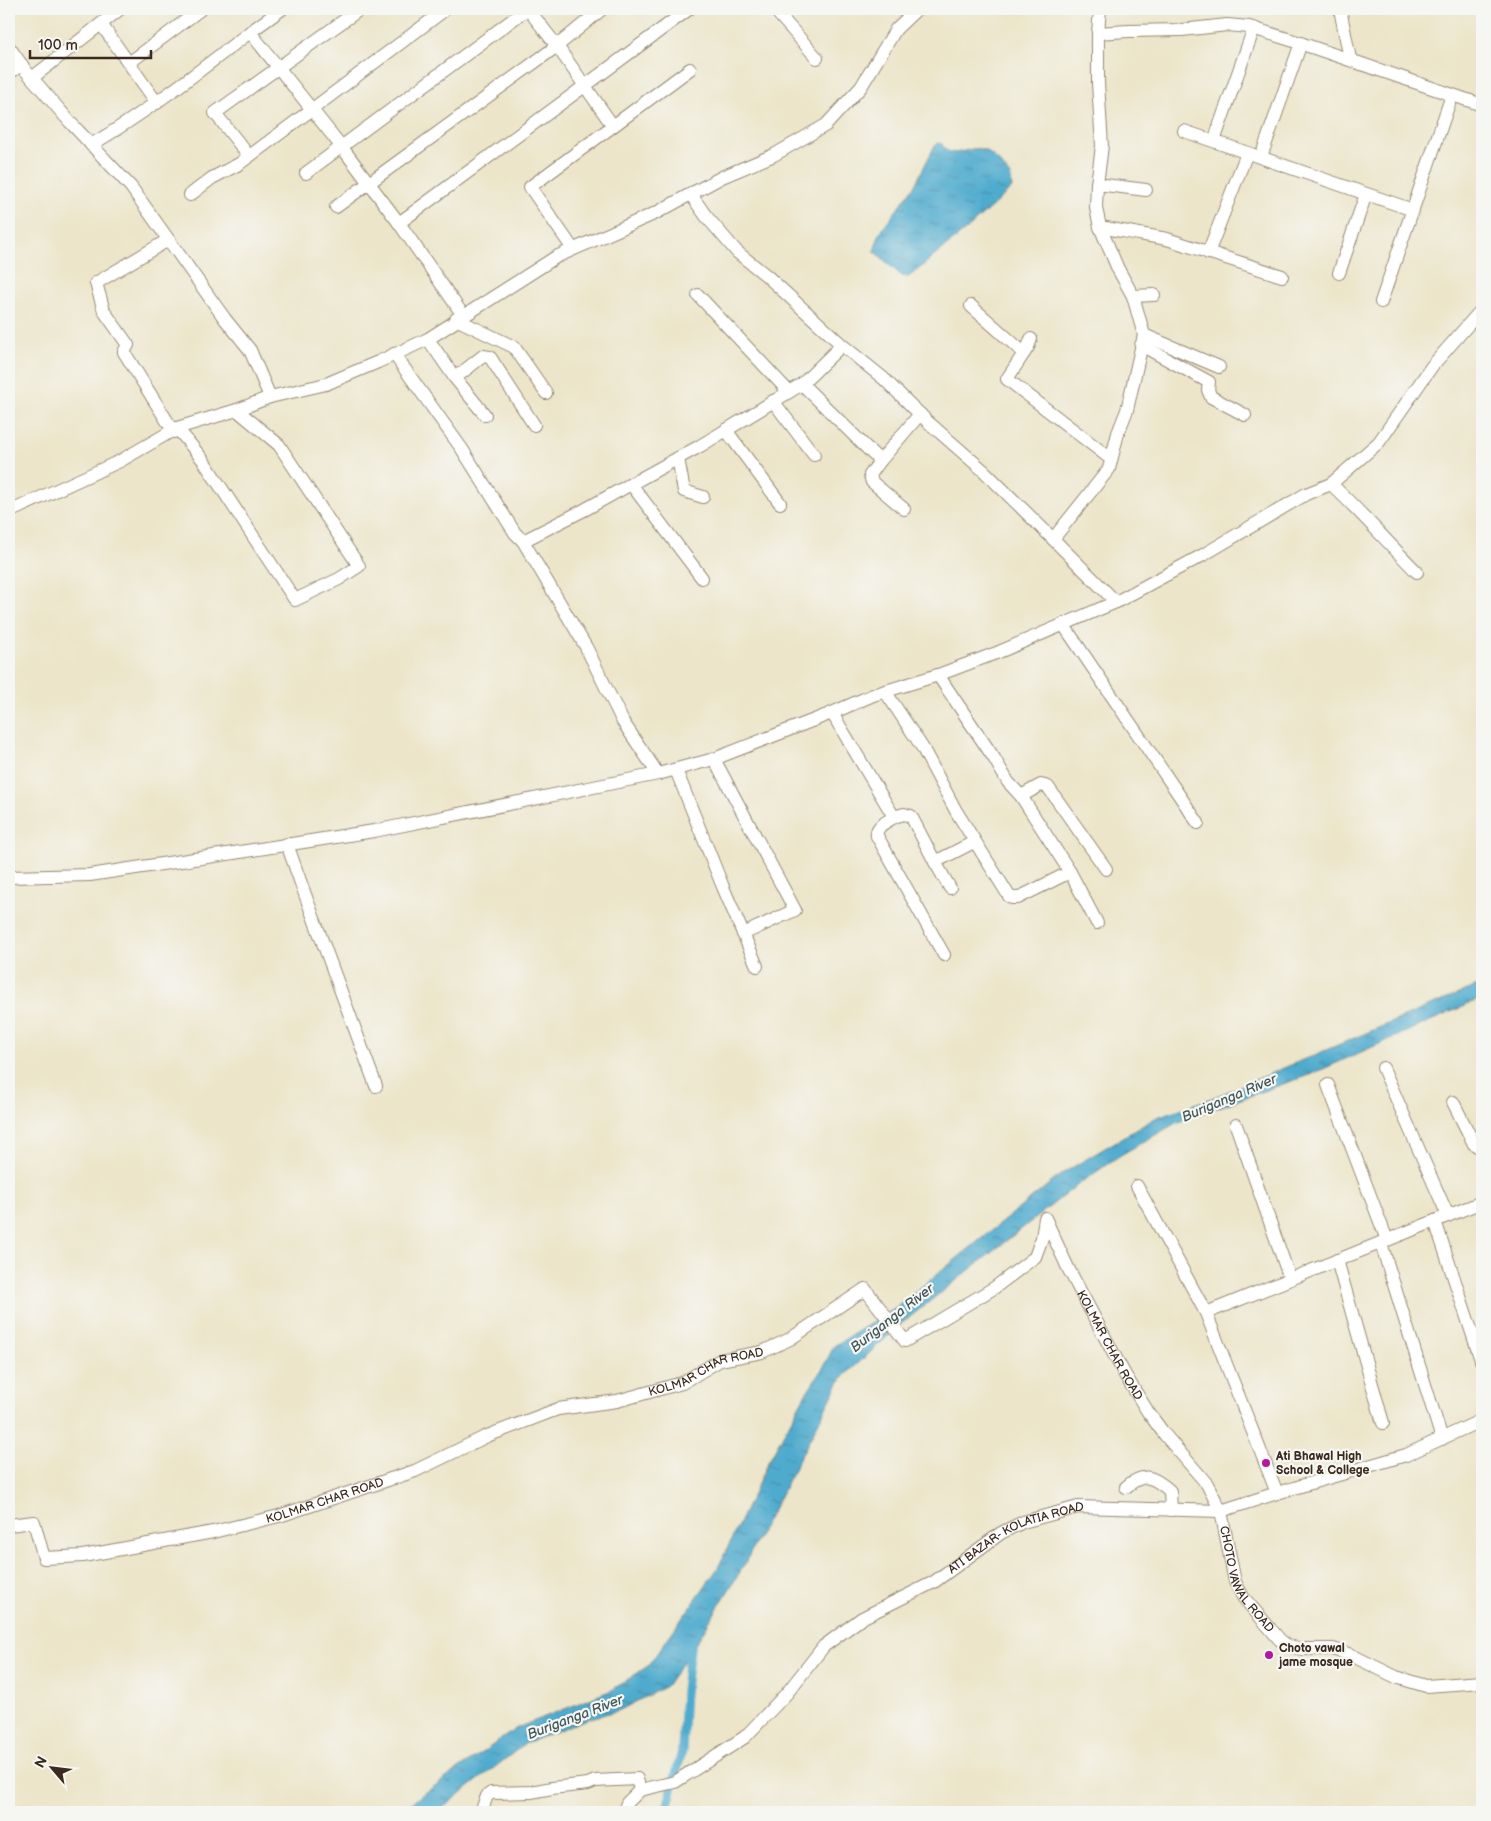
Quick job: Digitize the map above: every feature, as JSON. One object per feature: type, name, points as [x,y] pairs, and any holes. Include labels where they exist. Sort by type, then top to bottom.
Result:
[{"type":"street","points":[[32,78],[120,9]]},
{"type":"street","points":[[129,63],[201,9]]},
{"type":"street","points":[[91,145],[130,123],[282,9]]},
{"type":"street","points":[[249,156],[214,113],[360,9]]},
{"type":"street","points":[[190,195],[212,178],[239,164],[446,9]]},
{"type":"street","points":[[306,173],[528,9],[557,46],[612,126]]},
{"type":"street","points":[[336,207],[557,46],[602,9]]},
{"type":"street","points":[[399,223],[689,9]]},
{"type":"street","points":[[774,9],[817,58]]},
{"type":"street","points":[[9,512],[120,462],[176,430],[270,397],[326,384],[394,354],[428,338],[556,257],[656,214],[722,177],[774,156],[826,125],[862,87],[896,29],[917,9]]},
{"type":"street","points":[[1053,539],[1109,469],[1118,433],[1127,410],[1143,340],[1133,296],[1118,269],[1100,227],[1096,208],[1102,146],[1098,83],[1100,9]]},
{"type":"street","points":[[1340,9],[1350,59]]},
{"type":"street","points":[[101,24],[157,103]]},
{"type":"street","points":[[1098,33],[1128,30],[1182,30],[1227,25],[1254,28],[1482,105]]},
{"type":"street","points":[[1214,141],[1254,28]]},
{"type":"street","points":[[250,32],[341,146],[399,223],[459,317],[514,347],[546,393]]},
{"type":"street","points":[[1261,158],[1301,43]]},
{"type":"street","points":[[9,48],[32,78],[130,187],[225,319],[250,350],[270,397]]},
{"type":"street","points":[[9,74],[22,65]]},
{"type":"street","points":[[573,250],[530,187],[690,69]]},
{"type":"street","points":[[1381,302],[1452,95]]},
{"type":"street","points":[[1184,131],[1413,210]]},
{"type":"street","points":[[1208,253],[1247,153]]},
{"type":"street","points":[[1097,184],[1146,190]]},
{"type":"street","points":[[694,192],[694,199],[706,216],[737,252],[767,276],[842,345],[883,378],[984,471],[1116,602]]},
{"type":"street","points":[[1339,273],[1366,194]]},
{"type":"street","points":[[1100,227],[1167,239],[1282,276]]},
{"type":"street","points":[[168,240],[96,283],[104,311],[128,345],[124,352],[176,430],[203,460],[296,600],[359,566],[279,445],[237,410]]},
{"type":"street","points":[[1133,296],[1154,294]]},
{"type":"street","points":[[698,295],[789,392]]},
{"type":"street","points":[[972,306],[1024,353]]},
{"type":"street","points":[[9,877],[90,875],[374,831],[676,770],[714,759],[885,691],[938,675],[999,652],[1116,602],[1203,555],[1306,494],[1331,484],[1378,442],[1432,366],[1482,310]]},
{"type":"street","points":[[428,338],[455,378],[485,415]]},
{"type":"street","points":[[1031,339],[1007,379],[1112,459]]},
{"type":"street","points":[[1143,340],[1219,367]]},
{"type":"street","points":[[1143,340],[1208,382],[1208,390],[1211,397],[1245,415]]},
{"type":"street","points":[[523,541],[678,458],[789,392],[802,384],[842,345]]},
{"type":"street","points":[[394,354],[462,449],[515,533],[523,541],[586,647],[623,722],[658,774]]},
{"type":"street","points":[[455,378],[483,356],[490,358],[534,425]]},
{"type":"street","points":[[802,384],[880,461]]},
{"type":"street","points":[[773,401],[814,455]]},
{"type":"street","points":[[904,510],[871,479],[870,475],[920,414]]},
{"type":"street","points":[[726,430],[780,503]]},
{"type":"street","points":[[678,458],[684,491],[703,497]]},
{"type":"street","points":[[631,484],[702,578]]},
{"type":"street","points":[[1331,484],[1361,512],[1383,538],[1417,572]]},
{"type":"street","points":[[1063,624],[1198,823]]},
{"type":"street","points":[[938,675],[1008,782],[1021,796],[1070,872],[1097,923]]},
{"type":"street","points":[[885,691],[922,747],[974,842],[1008,896],[1018,898],[1070,872]]},
{"type":"street","points":[[832,713],[894,817]]},
{"type":"street","points":[[714,759],[795,910],[743,934]]},
{"type":"street","points":[[676,770],[757,966]]},
{"type":"street","points":[[1021,796],[1041,785],[1048,787],[1106,869]]},
{"type":"street","points":[[944,956],[877,836],[878,828],[894,817],[904,814],[911,816],[950,888]]},
{"type":"street","points":[[935,862],[974,842]]},
{"type":"street","points":[[287,844],[376,1086]]},
{"type":"street","points":[[1383,1068],[1448,1216]]},
{"type":"street","points":[[1328,1085],[1384,1242],[1442,1439]]},
{"type":"street","points":[[1453,1102],[1474,1144],[1482,1149]]},
{"type":"street","points":[[1236,1125],[1290,1279]]},
{"type":"street","points":[[1136,1186],[1206,1313],[1277,1493]]},
{"type":"street","points":[[1206,1313],[1482,1202]]},
{"type":"street","name":"KOLMAR CHAR ROAD","points":[[9,1525],[34,1522],[44,1558],[83,1556],[213,1532],[279,1516],[415,1471],[487,1436],[558,1409],[617,1401],[682,1383],[720,1360],[762,1352],[790,1339],[865,1289],[905,1341],[994,1288],[1036,1256],[1042,1238],[1045,1218],[1068,1268],[1125,1375],[1165,1436],[1207,1484]]},
{"type":"street","points":[[1435,1221],[1482,1363]]},
{"type":"street","points":[[1337,1260],[1382,1422]]},
{"type":"street","name":"ATI BAZAR- KOLATIA ROAD","points":[[646,1789],[675,1782],[745,1737],[787,1693],[824,1646],[862,1618],[934,1582],[1001,1533],[1023,1522],[1078,1508],[1221,1511],[1406,1455],[1482,1420]]},
{"type":"street","points":[[1126,1487],[1137,1478],[1145,1477],[1158,1481],[1170,1491],[1171,1510]]},
{"type":"street","name":"CHOTO VAWAL ROAD","points":[[1207,1484],[1221,1511],[1235,1582],[1249,1605],[1280,1640],[1288,1646],[1303,1649],[1333,1649],[1351,1655],[1396,1677],[1426,1686],[1482,1682]]},
{"type":"street","points":[[481,1812],[487,1796],[491,1793],[531,1792],[588,1784],[595,1781],[637,1779],[646,1789],[627,1803],[624,1812]]},
{"type":"water","points":[[938,143],[954,153],[981,149],[989,153],[1011,177],[1012,188],[966,230],[915,272],[908,277],[902,276],[874,251],[880,233],[915,185],[934,147]]},
{"type":"water","name":"Buriganga River","points":[[1482,984],[1482,998],[1312,1074],[1176,1123],[1119,1156],[1072,1189],[901,1324],[841,1379],[743,1567],[696,1643],[666,1686],[620,1710],[587,1719],[526,1743],[437,1812],[398,1812],[517,1728],[612,1690],[648,1666],[718,1568],[768,1462],[834,1346],[894,1309],[1063,1173],[1157,1117],[1215,1097]]},
{"type":"waterway","points":[[666,1812],[682,1751],[685,1690],[691,1640]]},
{"type":"place","name":"Ati Bhawal High School & College","points":[[1266,1463]]},
{"type":"place","name":"Choto vawal jame mosque","points":[[1269,1655]]}]
